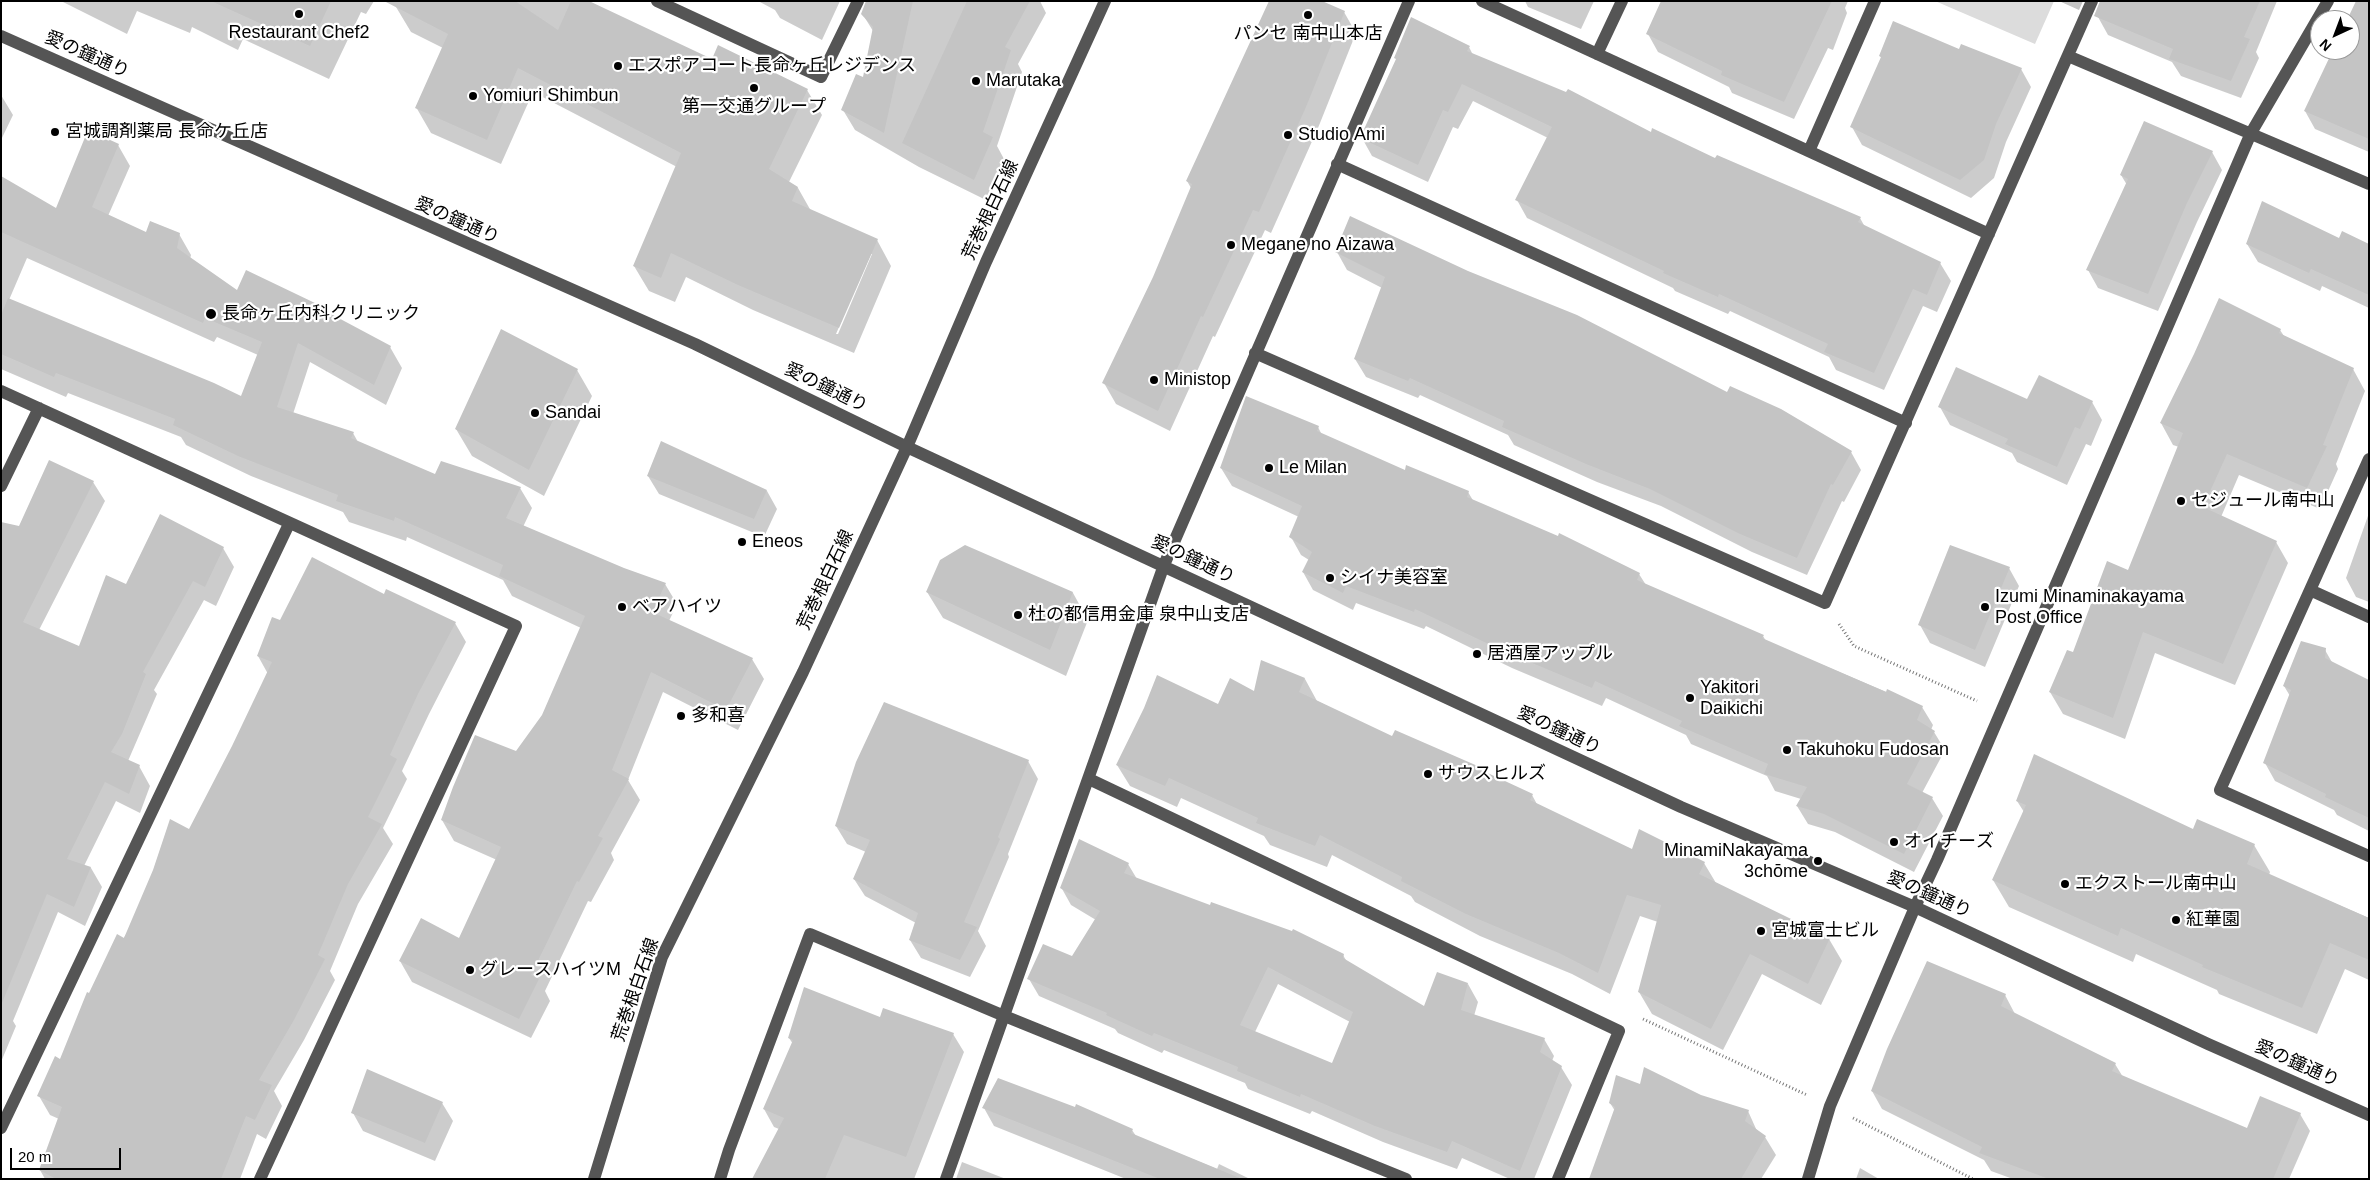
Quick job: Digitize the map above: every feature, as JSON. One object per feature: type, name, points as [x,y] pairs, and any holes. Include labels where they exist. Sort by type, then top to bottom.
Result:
[{"type":"street","points":[[657,1],[821,78],[858,1]]},
{"type":"street","name":"荒巻根白石線","points":[[594,1179],[662,956],[803,672],[907,446],[986,262],[1105,1]]},
{"type":"street","points":[[946,1179],[1002,1015],[1089,779],[1164,566],[1409,1]]},
{"type":"street","points":[[1482,1],[1989,234]]},
{"type":"street","points":[[1598,54],[1622,1]]},
{"type":"street","points":[[1808,151],[1875,1]]},
{"type":"street","points":[[1255,353],[1825,603],[2092,1]]},
{"type":"street","points":[[1808,1179],[1830,1106],[2251,134],[2328,1]]},
{"type":"street","name":"愛の鐘通り","points":[[1,36],[695,344],[907,446],[1681,807],[1915,907],[2199,1040],[2369,1115]]},
{"type":"street","points":[[2068,56],[2369,184]]},
{"type":"street","points":[[1337,164],[1906,422]]},
{"type":"street","points":[[1,391],[516,626],[260,1179]]},
{"type":"street","points":[[1,486],[39,408]]},
{"type":"street","points":[[2369,460],[2220,790],[2369,856]]},
{"type":"street","points":[[1,1128],[289,524]]},
{"type":"street","points":[[2310,590],[2369,617]]},
{"type":"street","points":[[1089,779],[1619,1031],[1558,1179]]},
{"type":"street","points":[[720,1179],[728,1150],[810,934],[1002,1015],[1406,1179]]},
{"type":"path","points":[[1825,603],[1854,646],[1982,704]]},
{"type":"path","points":[[1619,1031],[1632,1014],[1830,1106],[1973,1179]]},
{"type":"shaded area","points":[[1935,1],[2054,1],[2035,44]]},
{"type":"building","points":[[211,1],[331,1],[310,46]]},
{"type":"building","points":[[384,1],[515,1],[558,30],[571,1],[589,1],[712,59],[718,45],[808,89],[769,169],[798,187],[792,201],[878,239],[839,328],[738,285],[671,253],[661,278],[633,266],[681,153],[518,68],[487,140],[415,108],[448,34]]},
{"type":"building","points":[[866,1],[913,1],[884,133],[841,110],[856,74],[863,77],[873,27],[861,14]]},
{"type":"building","points":[[967,1],[1030,1],[1005,47],[1011,50],[983,132],[993,137],[974,180],[902,143]]},
{"type":"building","points":[[1269,1],[1322,1],[1345,11],[1306,107],[1259,212],[1253,210],[1203,317],[1201,316],[1158,411],[1102,383],[1153,277],[1192,184],[1186,181]]},
{"type":"building","points":[[1661,1],[1832,1],[1784,102],[1721,75],[1722,71],[1646,34]]},
{"type":"building","points":[[2059,1],[2083,1],[2079,10]]},
{"type":"building","points":[[2100,1],[2260,1],[2244,37],[2250,39],[2231,81],[2169,59],[2173,49],[2094,16]]},
{"type":"building","points":[[2356,1],[2369,1],[2369,139],[2304,111],[2328,60],[2360,60],[2360,10],[2352,10]]},
{"type":"building","points":[[1411,17],[1470,46],[1467,51],[1566,92],[1568,89],[1651,132],[1652,128],[1715,158],[1717,155],[1861,217],[1858,222],[1941,262],[1927,295],[1913,289],[1874,373],[1824,352],[1828,344],[1719,294],[1718,297],[1663,273],[1664,271],[1515,200],[1552,127],[1462,84],[1448,112],[1443,110],[1418,165],[1360,138],[1396,59],[1394,58]]},
{"type":"building","points":[[1893,21],[1959,49],[1961,44],[2022,68],[1996,124],[1984,160],[1960,180],[1850,127],[1881,57],[1879,56]]},
{"type":"building","points":[[2144,121],[2213,151],[2187,203],[2148,294],[2086,270],[2128,179],[2120,175]]},
{"type":"building","points":[[88,130],[119,144],[92,207],[146,232],[150,221],[180,233],[177,248],[237,290],[246,270],[317,304],[316,306],[391,346],[374,385],[298,343],[277,407],[354,432],[351,438],[435,474],[441,461],[521,487],[506,518],[624,568],[666,583],[652,612],[753,658],[726,710],[651,672],[612,770],[629,779],[598,836],[603,838],[579,882],[577,881],[531,975],[539,979],[519,1019],[399,961],[421,918],[459,938],[501,847],[441,820],[453,787],[475,735],[516,751],[542,715],[585,616],[499,576],[503,565],[395,517],[394,521],[336,501],[338,495],[238,456],[173,425],[175,419],[56,373],[54,377],[1,354],[1,315],[8,298],[214,383],[241,396],[262,342],[205,318],[203,323],[1,232],[1,176],[56,208]]},
{"type":"building","points":[[2262,201],[2339,238],[2342,231],[2369,244],[2369,295],[2311,269],[2309,273],[2246,244]]},
{"type":"building","points":[[1350,216],[1468,271],[1577,315],[1727,392],[1730,386],[1781,409],[1852,451],[1833,485],[1831,484],[1797,558],[1740,534],[1650,489],[1586,464],[1502,427],[1504,421],[1410,378],[1408,381],[1354,359],[1385,277],[1335,252]]},
{"type":"building","points":[[2219,298],[2281,329],[2279,333],[2354,368],[2323,445],[2327,446],[2307,488],[2227,454],[2203,507],[2277,541],[2223,664],[2143,632],[2113,718],[2049,692],[2067,650],[2073,652],[2107,561],[2128,570],[2183,433],[2160,423]]},
{"type":"building","points":[[501,329],[578,369],[529,470],[455,429]]},
{"type":"building","points":[[1956,367],[2027,399],[2039,375],[2093,401],[2080,429],[2075,427],[2057,467],[2005,444],[2008,439],[1938,407]]},
{"type":"building","points":[[1246,396],[1319,426],[1317,431],[1405,470],[1406,465],[1469,491],[1467,497],[1558,536],[1559,533],[1640,573],[1637,580],[1764,635],[1762,638],[1886,692],[1887,689],[1923,706],[1917,720],[1935,731],[1907,784],[1933,797],[1904,854],[1824,814],[1796,806],[1807,787],[1764,774],[1768,764],[1679,726],[1682,721],[1595,681],[1592,688],[1501,650],[1415,609],[1414,612],[1346,586],[1343,593],[1302,572],[1312,552],[1289,537],[1302,506],[1220,468]]},
{"type":"building","points":[[661,441],[767,490],[754,519],[647,476]]},
{"type":"building","points":[[49,460],[94,481],[23,622],[79,646],[106,575],[126,584],[160,514],[224,547],[205,587],[193,581],[143,672],[146,674],[122,734],[111,752],[140,765],[129,794],[105,782],[67,859],[91,867],[74,907],[47,894],[2,1003],[1,522],[19,526]]},
{"type":"building","points":[[965,545],[1073,592],[1050,650],[926,592],[940,560]]},
{"type":"building","points":[[1950,545],[2010,567],[1975,650],[1918,625]]},
{"type":"building","points":[[312,557],[384,594],[386,589],[456,622],[418,694],[390,755],[397,759],[368,817],[382,824],[348,884],[318,955],[325,959],[294,1020],[259,1080],[272,1085],[255,1120],[246,1116],[221,1179],[56,1179],[39,1170],[62,1107],[37,1096],[55,1056],[60,1059],[87,992],[89,993],[117,934],[124,938],[153,870],[170,819],[189,829],[232,746],[272,662],[257,656],[272,617],[280,620]]},
{"type":"building","points":[[2301,641],[2326,648],[2325,658],[2369,680],[2369,818],[2325,797],[2326,794],[2263,763],[2291,690],[2283,686]]},
{"type":"building","points":[[1261,660],[1305,678],[1299,692],[1392,736],[1395,730],[1480,767],[1479,769],[1533,794],[1530,800],[1632,849],[1639,829],[1705,862],[1699,874],[1830,938],[1808,984],[1750,954],[1711,1029],[1638,992],[1661,905],[1627,895],[1598,973],[1559,953],[1466,914],[1401,881],[1402,877],[1320,835],[1315,846],[1256,823],[1258,818],[1169,778],[1165,786],[1116,765],[1144,708],[1157,675],[1218,704],[1230,678],[1254,691]]},
{"type":"building","points":[[884,702],[1029,760],[998,837],[1000,839],[964,922],[977,927],[960,960],[909,940],[918,913],[853,879],[870,840],[835,826],[856,762]]},
{"type":"building","points":[[2034,754],[2193,829],[2197,819],[2255,844],[2247,864],[2369,918],[2369,960],[2330,943],[2302,1008],[2202,967],[2203,965],[2121,928],[2118,936],[1992,880],[2026,805],[2016,801]]},
{"type":"building","points":[[1079,839],[1129,863],[1124,873],[1210,905],[1211,902],[1292,931],[1293,929],[1344,954],[1343,958],[1424,1006],[1437,972],[1468,983],[1461,1010],[1545,1038],[1540,1052],[1562,1066],[1520,1171],[1452,1141],[1447,1152],[1375,1126],[1301,1094],[1300,1097],[1237,1071],[1238,1067],[1154,1033],[1152,1036],[1106,1015],[1107,1013],[1027,979],[1043,944],[1072,956],[1100,911],[1060,888]],"holes":[[[1268,967],[1353,1012],[1332,1063],[1240,1025]]]},
{"type":"building","points":[[1927,961],[2006,994],[2001,1006],[2116,1063],[2112,1071],[2247,1128],[2260,1096],[2301,1113],[2273,1179],[2049,1179],[1979,1153],[1982,1147],[1871,1091],[1887,1049]]},
{"type":"building","points":[[804,987],[880,1017],[883,1008],[954,1033],[906,1157],[844,1135],[825,1179],[752,1179],[784,1118],[763,1109],[793,1040],[788,1038]]},
{"type":"building","points":[[1644,1067],[1701,1095],[1749,1110],[1745,1121],[1766,1136],[1741,1179],[1589,1179],[1615,1107],[1609,1103],[1616,1075],[1640,1084]]},
{"type":"building","points":[[367,1069],[443,1102],[425,1143],[351,1113]]},
{"type":"building","points":[[998,1078],[1075,1107],[1076,1104],[1133,1129],[1131,1133],[1242,1179],[1160,1179],[982,1108]]},
{"type":"place","name":"Restaurant Chef2","points":[[299,14]]},
{"type":"place","name":"パンセ 南中山本店","points":[[1308,15]]},
{"type":"place","name":"エスポアコート長命ヶ丘レジデンス","points":[[618,66]]},
{"type":"place","name":"Marutaka","points":[[976,81]]},
{"type":"place","name":"第一交通グループ","points":[[754,88]]},
{"type":"place","name":"Yomiuri Shimbun","points":[[473,96]]},
{"type":"place","name":"宮城調剤薬局 長命ケ丘店","points":[[55,132]]},
{"type":"place","name":"Studio Ami","points":[[1288,135]]},
{"type":"place","name":"Megane no Aizawa","points":[[1231,245]]},
{"type":"place","name":"長命ヶ丘内科クリニック","points":[[211,314]]},
{"type":"place","name":"Ministop","points":[[1154,380]]},
{"type":"place","name":"Sandai","points":[[535,413]]},
{"type":"place","name":"Le Milan","points":[[1269,468]]},
{"type":"place","name":"セジュール南中山","points":[[2181,501]]},
{"type":"place","name":"Eneos","points":[[742,542]]},
{"type":"place","name":"シイナ美容室","points":[[1330,578]]},
{"type":"place","name":"ベアハイツ","points":[[622,607]]},
{"type":"place","name":"Izumi Minaminakayama Post Office","points":[[1985,607]]},
{"type":"place","name":"杜の都信用金庫 泉中山支店","points":[[1018,615]]},
{"type":"place","name":"居酒屋アップル","points":[[1477,654]]},
{"type":"place","name":"Yakitori Daikichi","points":[[1690,698]]},
{"type":"place","name":"多和喜","points":[[681,716]]},
{"type":"place","name":"Takuhoku Fudosan","points":[[1787,750]]},
{"type":"place","name":"サウスヒルズ","points":[[1428,774]]},
{"type":"place","name":"オイチーズ","points":[[1894,842]]},
{"type":"place","name":"MinamiNakayama 3chōme","points":[[1818,861]]},
{"type":"place","name":"エクストール南中山","points":[[2065,884]]},
{"type":"place","name":"紅華園","points":[[2176,920]]},
{"type":"place","name":"宮城富士ビル","points":[[1761,931]]},
{"type":"place","name":"グレースハイツM","points":[[470,970]]}]
